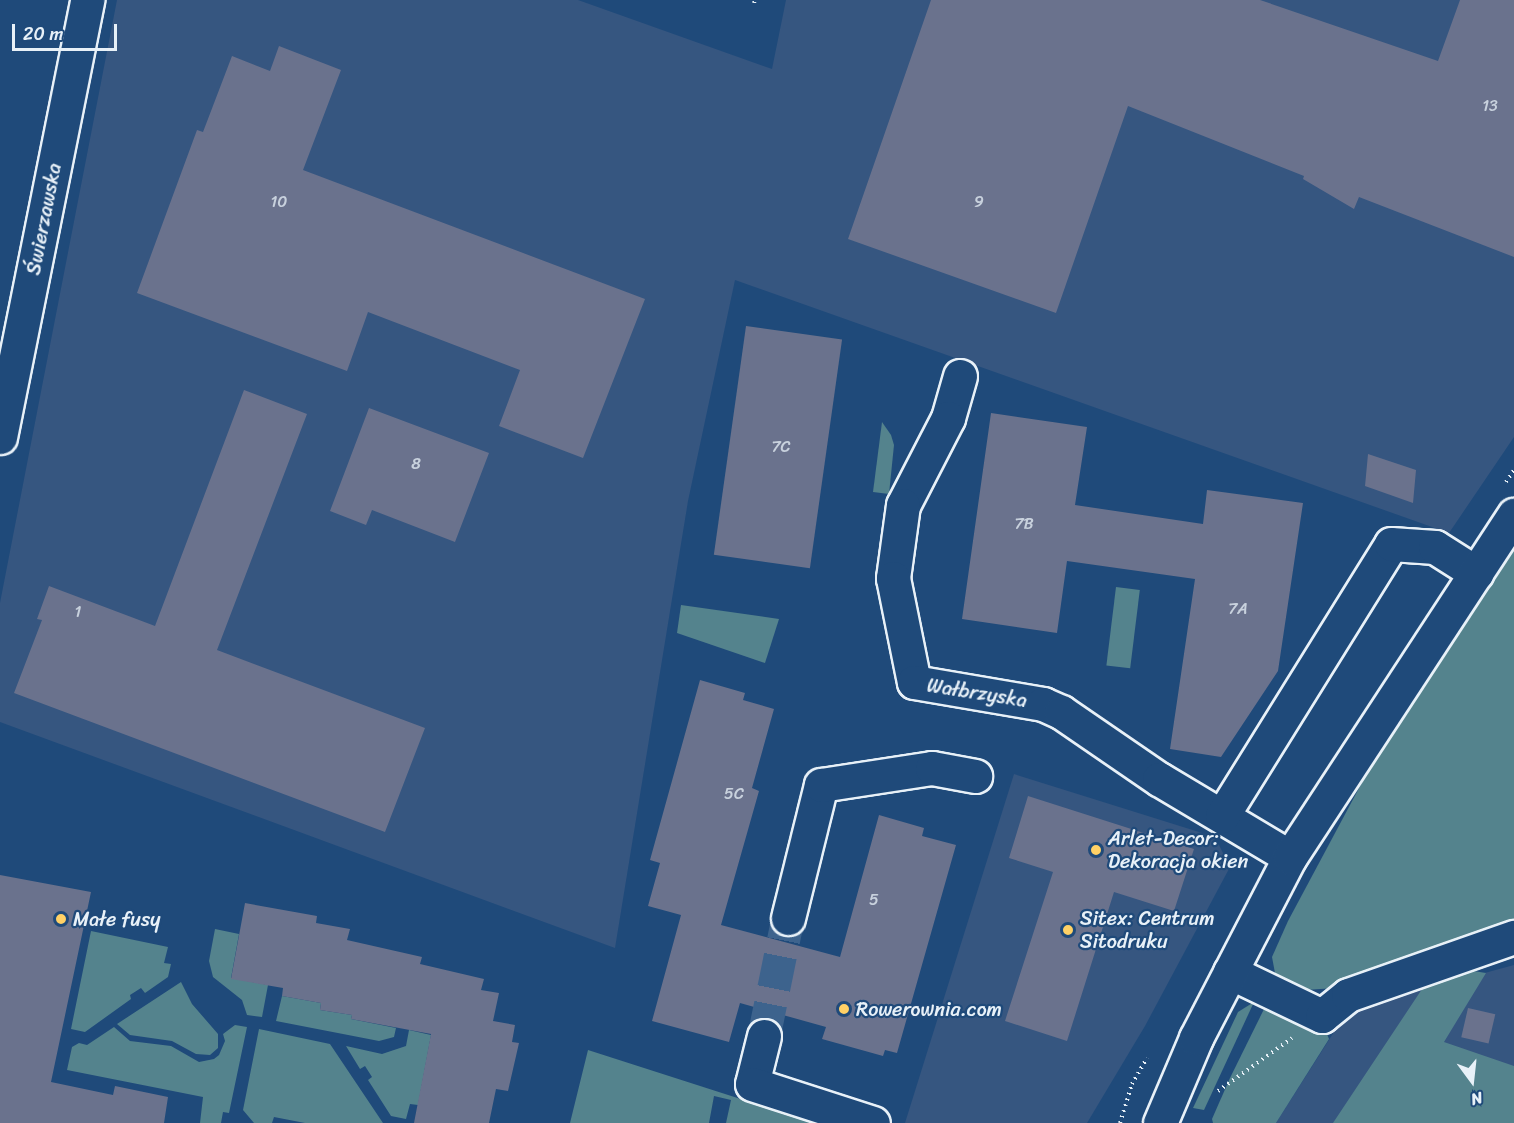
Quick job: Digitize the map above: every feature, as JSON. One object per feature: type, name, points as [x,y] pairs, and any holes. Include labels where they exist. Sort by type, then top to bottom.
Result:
[{"type":"street","name":"Świerzawska","points":[[0,437],[87,0]]},
{"type":"street","name":"Wałbrzyska","points":[[960,376],[948,418],[903,505],[893,578],[914,682],[1043,704],[1061,711],[1159,779],[1290,857]]},
{"type":"street","points":[[1160,1123],[1196,1038],[1290,857],[1514,515]]},
{"type":"street","points":[[1222,816],[1391,544],[1435,547],[1476,573]]},
{"type":"street","points":[[788,918],[821,785],[932,768],[975,776]]},
{"type":"street","points":[[1230,972],[1322,1016],[1348,995],[1514,937]]},
{"type":"street","points":[[764,1036],[752,1084],[873,1123]]},
{"type":"path","points":[[1218,1091],[1322,1016]]},
{"type":"shaded area","points":[[117,0],[578,0],[772,69],[786,0],[1514,0],[1514,437],[1449,533],[735,280],[688,501],[615,948],[0,722],[0,603]]},
{"type":"shaded area","points":[[1014,774],[1215,837],[1230,867],[1145,1026],[1087,1123],[905,1123]]},
{"type":"shaded area","points":[[1514,965],[1514,1123],[1276,1123],[1348,1010]]},
{"type":"green space","points":[[882,422],[891,435],[894,445],[889,494],[873,492]]},
{"type":"green space","points":[[1514,545],[1514,921],[1336,988],[1305,990],[1282,980],[1275,973],[1272,957],[1288,921],[1373,762]]},
{"type":"green space","points":[[1116,587],[1140,590],[1130,668],[1106,665]]},
{"type":"green space","points":[[681,605],[779,619],[765,663],[677,633]]},
{"type":"green space","points":[[215,929],[239,934],[231,978],[268,985],[262,1017],[247,1015],[242,1000],[213,977],[209,961]]},
{"type":"green space","points":[[91,931],[168,947],[164,963],[171,964],[168,977],[145,993],[141,988],[130,995],[131,999],[85,1032],[71,1029]]},
{"type":"green space","points":[[1467,970],[1486,973],[1444,1042],[1514,1066],[1514,1123],[1333,1123],[1428,980]]},
{"type":"green space","points":[[181,982],[192,1004],[218,1034],[218,1048],[210,1055],[196,1054],[172,1041],[130,1035],[117,1024]]},
{"type":"green space","points":[[282,996],[321,1003],[320,1010],[352,1015],[351,1019],[396,1028],[394,1037],[379,1041],[276,1021]]},
{"type":"green space","points":[[1254,1002],[1204,1110],[1193,1108],[1238,1012]]},
{"type":"green space","points":[[1267,1003],[1316,1027],[1327,1034],[1329,1039],[1276,1123],[1213,1123],[1212,1119],[1230,1078]]},
{"type":"green space","points":[[235,1025],[247,1027],[229,1113],[223,1112],[221,1123],[200,1123],[203,1097],[67,1070],[72,1047],[79,1043],[87,1045],[114,1027],[130,1041],[171,1046],[199,1062],[214,1059],[219,1055],[225,1041],[223,1034]]},
{"type":"green space","points":[[259,1029],[330,1044],[383,1123],[305,1123],[274,1117],[272,1123],[254,1123],[243,1110]]},
{"type":"green space","points":[[409,1030],[431,1035],[418,1105],[410,1104],[406,1119],[391,1116],[368,1080],[372,1077],[365,1066],[360,1069],[346,1046],[382,1054],[406,1046]]},
{"type":"green space","points":[[588,1050],[815,1123],[726,1123],[731,1100],[714,1096],[709,1123],[570,1123]]},
{"type":"building","points":[[931,0],[1260,0],[1438,61],[1460,0],[1514,0],[1514,257],[1359,197],[1354,209],[1303,179],[1304,176],[1128,106],[1056,313],[848,239]]},
{"type":"building","points":[[279,46],[341,70],[303,170],[645,299],[583,458],[499,426],[520,370],[368,312],[347,371],[137,293],[197,130],[203,132],[232,56],[270,71]]},
{"type":"building","points":[[746,326],[842,339],[810,568],[714,555]]},
{"type":"building","points":[[244,390],[307,414],[217,650],[425,728],[385,832],[14,693],[42,620],[37,619],[49,586],[155,626]]},
{"type":"building","points":[[369,408],[489,453],[455,542],[372,510],[366,525],[330,511]]},
{"type":"building","points":[[991,413],[1087,427],[1075,505],[1203,524],[1207,490],[1303,503],[1278,671],[1221,757],[1170,749],[1195,579],[1067,561],[1057,633],[962,619]]},
{"type":"building","points":[[1368,454],[1416,470],[1413,503],[1365,486]]},
{"type":"building","points":[[700,680],[745,693],[743,700],[774,709],[752,788],[759,791],[721,925],[840,957],[879,815],[924,828],[922,836],[956,845],[897,1053],[885,1050],[883,1056],[822,1039],[826,1027],[740,1003],[729,1042],[652,1021],[681,915],[648,906],[660,863],[650,860]]},
{"type":"building","points":[[1028,796],[1194,849],[1174,911],[1114,892],[1067,1041],[1005,1021],[1053,872],[1009,858]]},
{"type":"building","points":[[0,875],[91,892],[51,1082],[113,1095],[115,1086],[168,1097],[164,1123],[0,1123]]},
{"type":"building","points":[[245,903],[317,916],[316,923],[350,929],[347,940],[422,957],[420,964],[484,979],[481,990],[499,993],[493,1021],[515,1025],[512,1042],[519,1043],[508,1091],[496,1089],[489,1123],[414,1123],[431,1034],[351,1019],[352,1015],[320,1010],[321,1003],[282,996],[283,988],[231,979]]},
{"type":"building","points":[[1468,1008],[1495,1014],[1489,1044],[1461,1037]]},
{"type":"tunnel","points":[[764,1036],[788,918]]},
{"type":"place","name":"Arlet-Decor: Dekoracja okien","points":[[1096,850]]},
{"type":"place","name":"Małe fusy","points":[[61,919]]},
{"type":"place","name":"Sitex: Centrum Sitodruku","points":[[1068,930]]},
{"type":"place","name":"Rowerownia.com","points":[[844,1009]]}]
